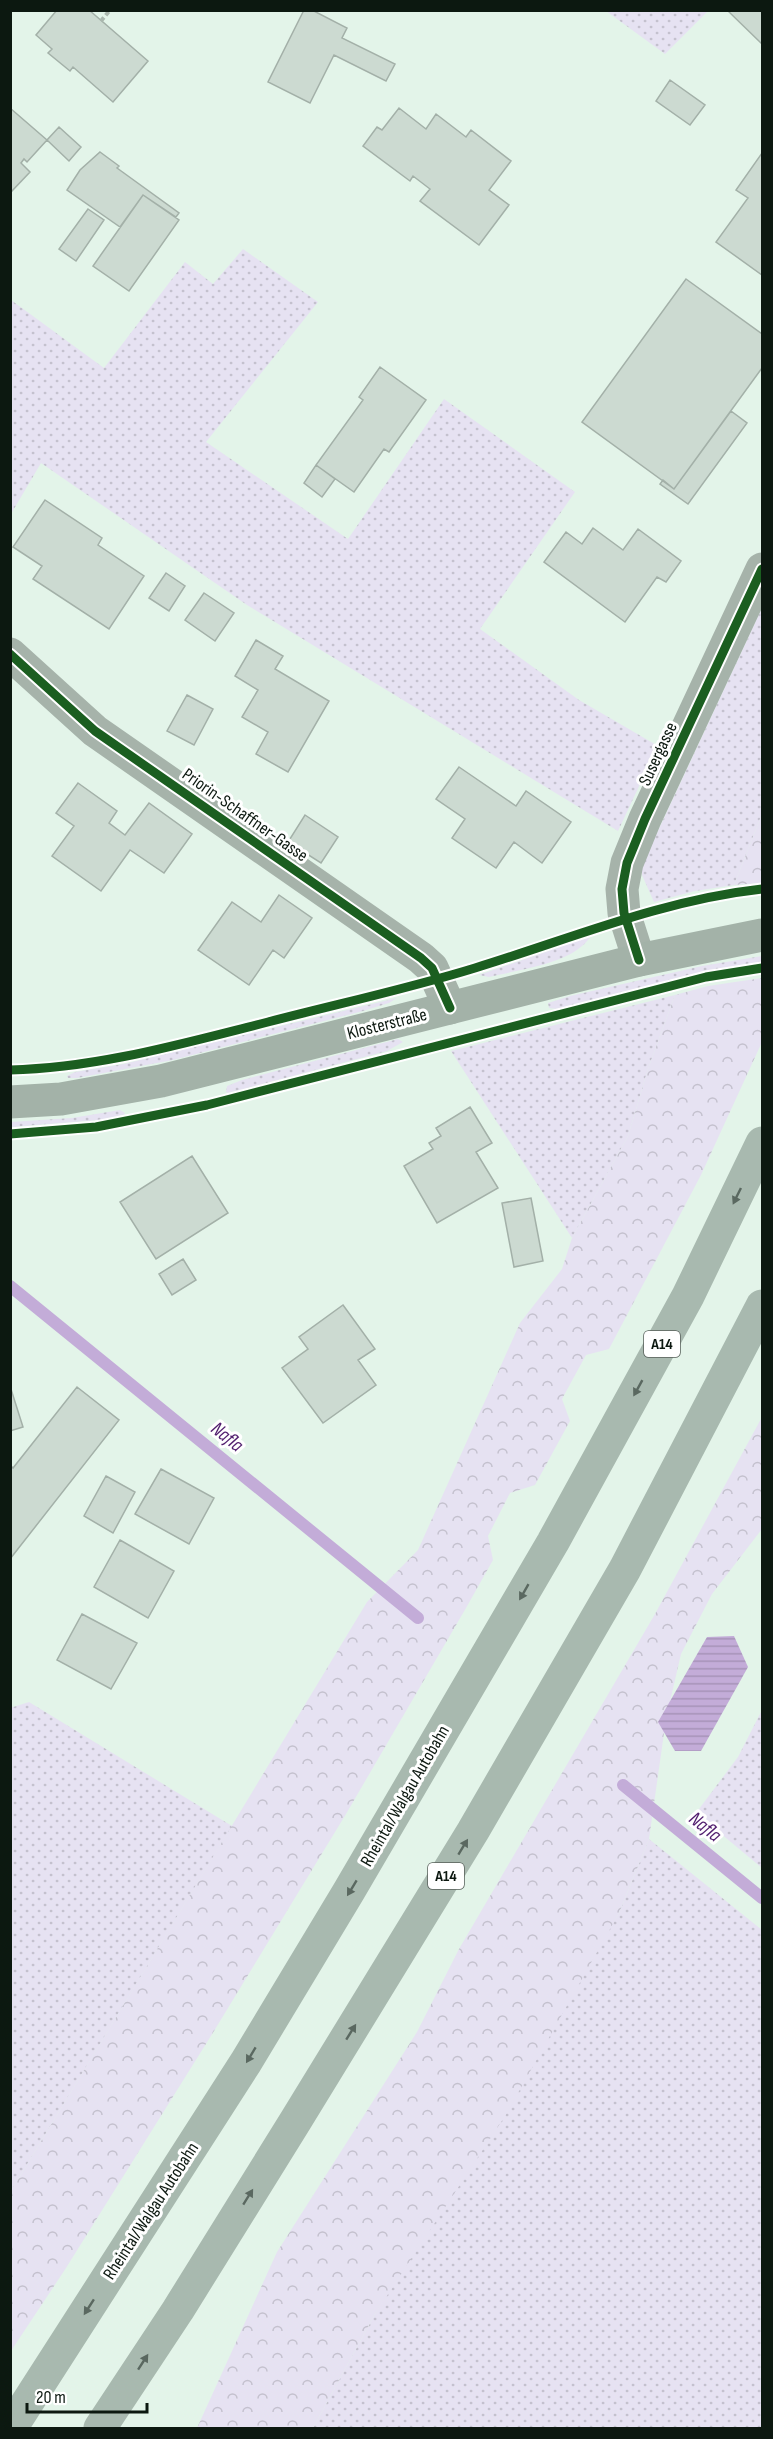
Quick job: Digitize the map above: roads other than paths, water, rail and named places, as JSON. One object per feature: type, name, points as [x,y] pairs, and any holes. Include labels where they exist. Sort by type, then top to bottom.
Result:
[{"type":"highway","name":"Rheintal/Walgau Autobahn","points":[[11,2428],[246,2062],[378,1843],[553,1542],[666,1337],[762,1143]]},
{"type":"highway","name":"A14","points":[[100,2428],[284,2140],[473,1831],[625,1569],[762,1306]]},
{"type":"main road","name":"Klosterstraße","points":[[10,1102],[60,1099],[161,1082],[639,960],[762,935]]},
{"type":"street","name":"Susergasse","points":[[639,960],[624,913],[622,889],[627,863],[645,819],[762,569]]},
{"type":"street","name":"Priorin-Schaffner-Gasse","points":[[10,654],[95,731],[421,958],[432,968],[450,1008]]},
{"type":"waterway","name":"Nafla","points":[[10,1286],[418,1618]]},
{"type":"waterway","name":"Nafla","points":[[623,1785],[762,1898]]}]
